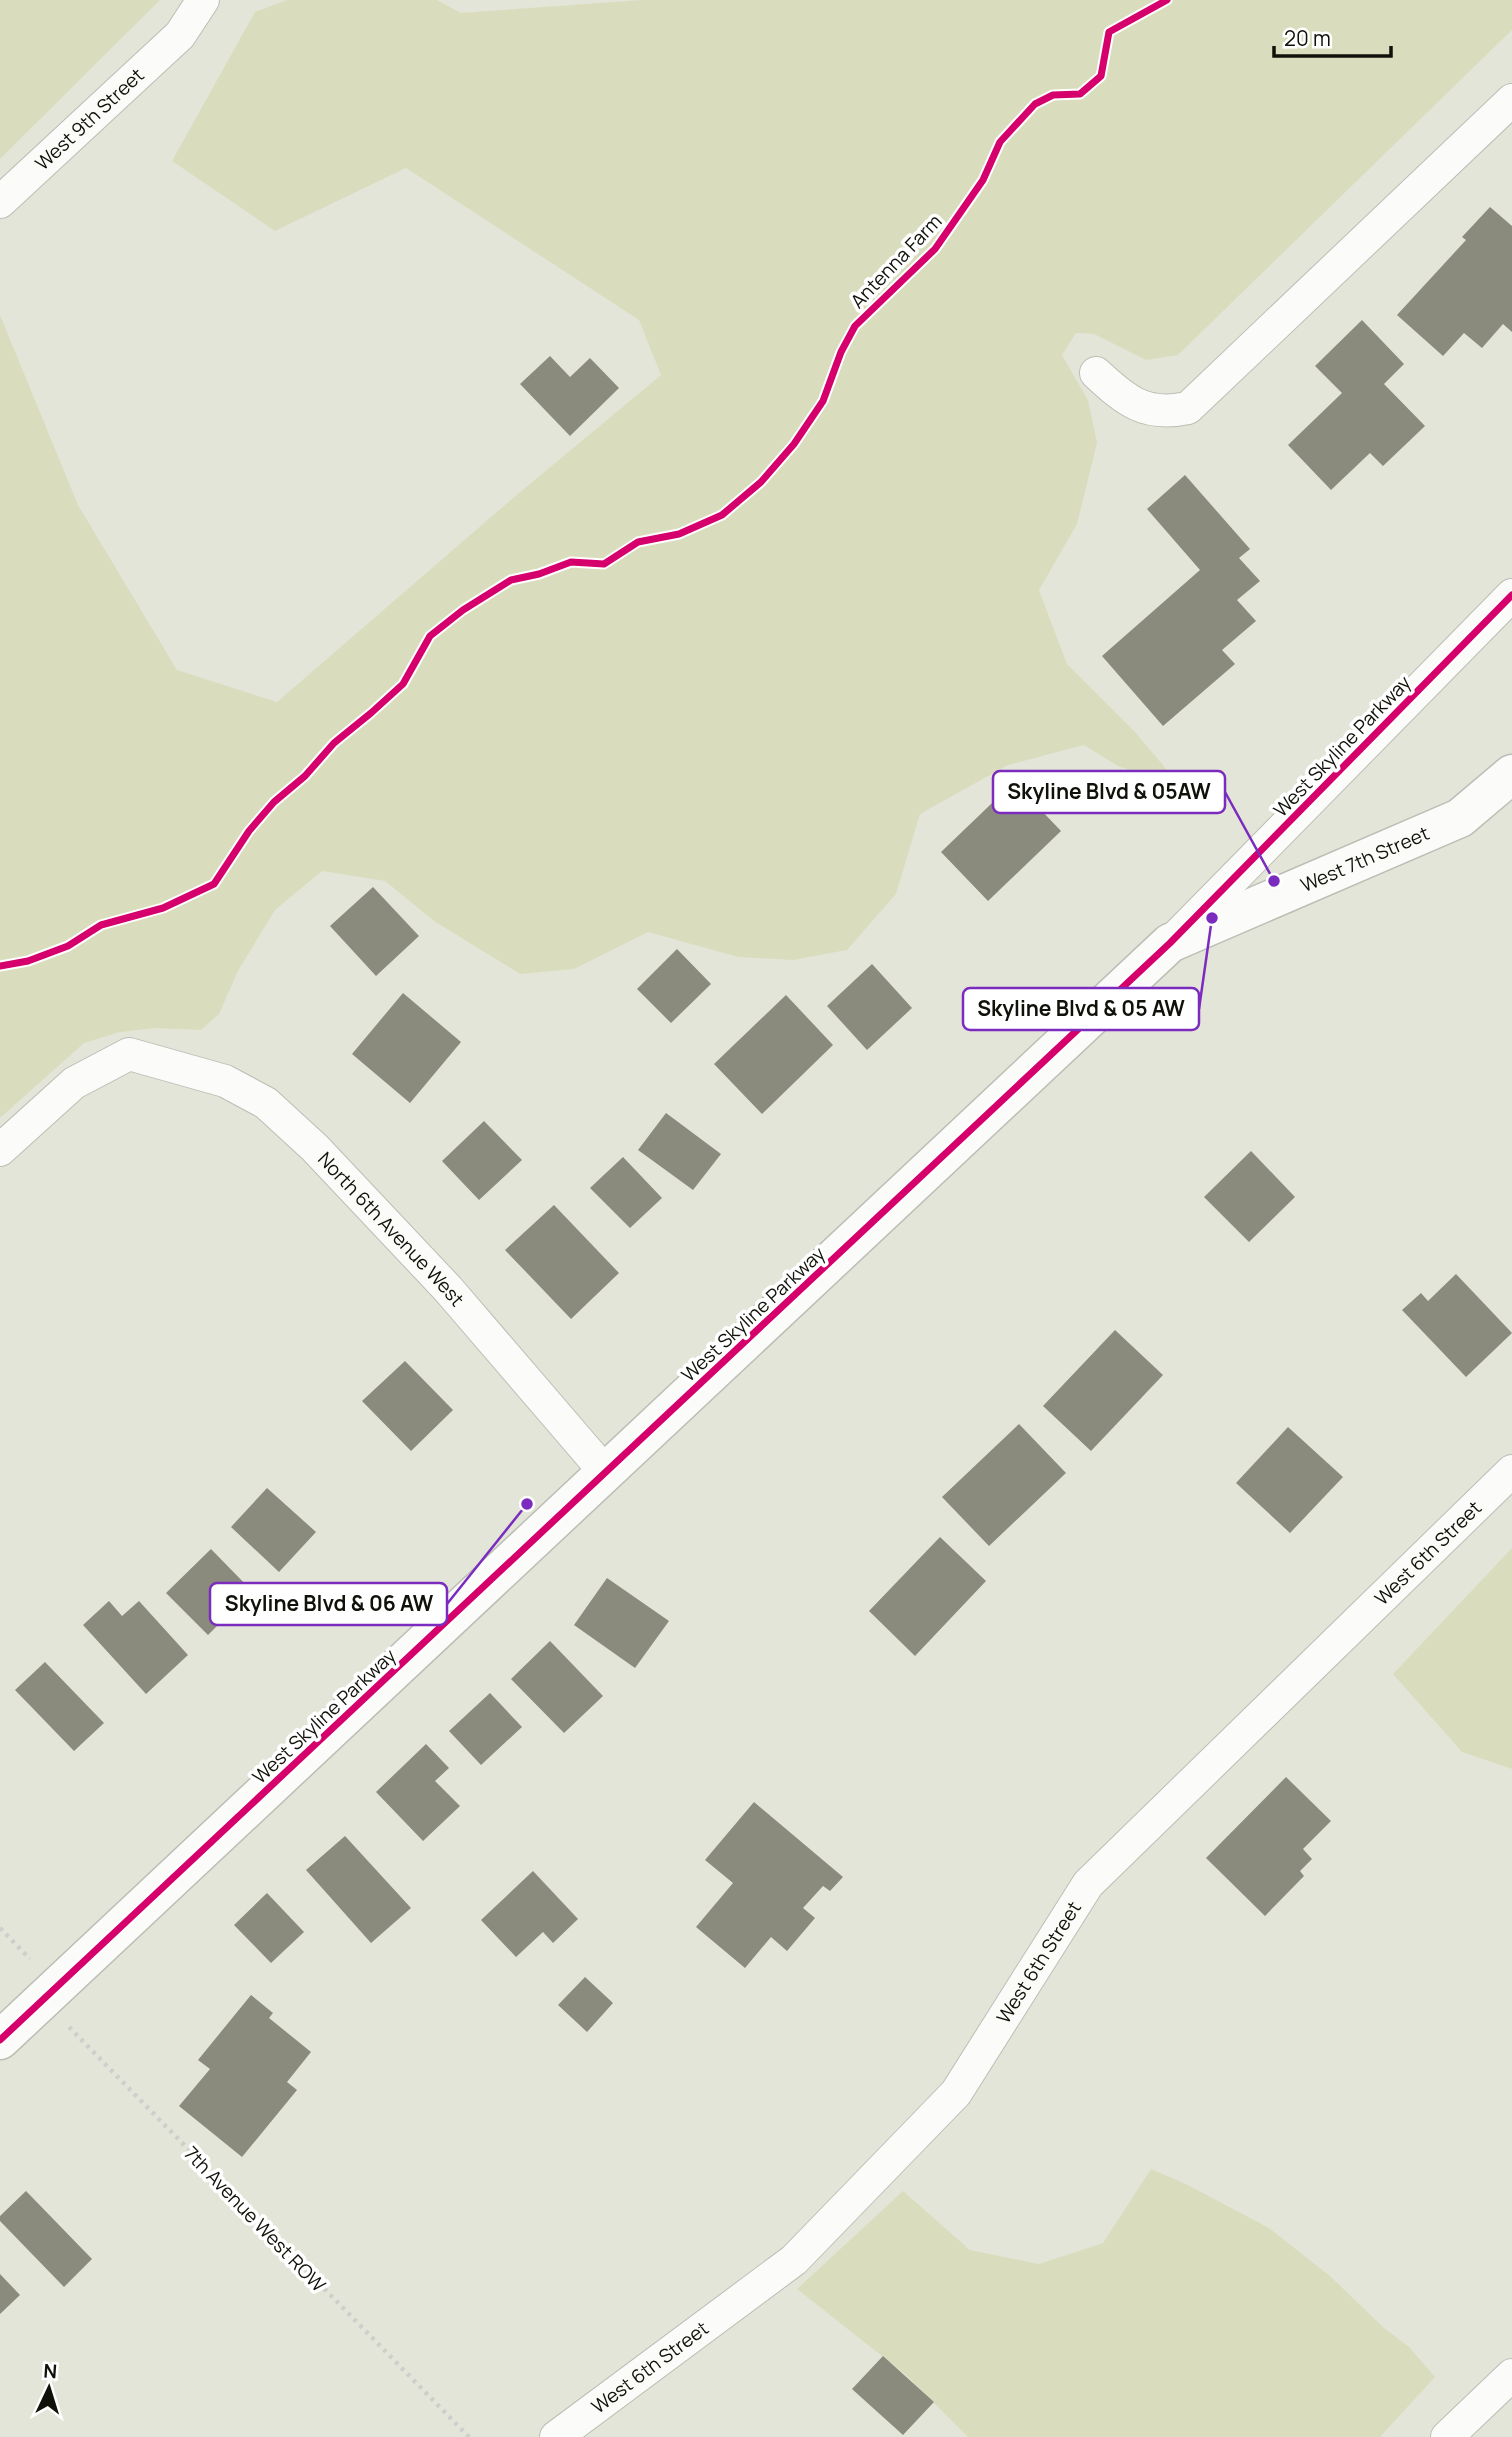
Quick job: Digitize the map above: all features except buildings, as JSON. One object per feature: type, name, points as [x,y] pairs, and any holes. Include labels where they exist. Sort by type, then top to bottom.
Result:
[{"type":"street","name":"West 9th Street","points":[[0,202],[180,35],[203,0]]},
{"type":"street","points":[[1096,373],[1118,394],[1140,408],[1168,412],[1188,408],[1512,100]]},
{"type":"street","name":"West Skyline Parkway","points":[[0,2040],[1170,943],[1512,595]]},
{"type":"street","name":"West 7th Street","points":[[1170,943],[1460,818],[1512,774]]},
{"type":"street","name":"North 6th Avenue West","points":[[0,1150],[74,1083],[129,1054],[225,1081],[266,1102],[315,1148],[448,1289],[606,1473]]},
{"type":"street","name":"West 6th Street","points":[[556,2437],[794,2260],[956,2093],[1088,1884],[1512,1471]]},
{"type":"street","points":[[1447,2437],[1508,2386]]},
{"type":"green space","points":[[0,0],[160,0],[0,159]]},
{"type":"green space","points":[[287,0],[437,0],[461,13],[642,0],[1512,0],[1512,30],[1178,355],[1146,360],[1094,334],[1076,333],[1062,355],[1088,400],[1097,443],[1077,524],[1039,590],[1067,664],[1136,733],[1167,770],[1144,775],[1118,766],[1084,745],[1008,765],[920,814],[896,894],[847,950],[793,960],[738,957],[648,932],[574,969],[520,974],[434,921],[385,881],[322,871],[275,910],[238,971],[219,1014],[201,1030],[156,1028],[120,1032],[84,1043],[0,1118],[0,315],[78,505],[177,670],[277,702],[513,498],[661,375],[639,320],[406,168],[275,231],[172,161],[255,12]]},
{"type":"green space","points":[[1512,1548],[1512,1769],[1462,1752],[1393,1674]]},
{"type":"green space","points":[[1151,2169],[1186,2184],[1269,2228],[1330,2276],[1383,2327],[1409,2347],[1435,2377],[1380,2437],[968,2437],[906,2375],[797,2289],[903,2191],[970,2250],[1039,2264],[1103,2243]]},
{"type":"cycle path","name":"Antenna Farm","points":[[0,966],[28,961],[68,946],[101,925],[163,908],[214,884],[249,831],[274,802],[305,776],[334,743],[403,684],[430,636],[463,610],[511,580],[539,574],[571,562],[604,564],[638,542],[679,534],[722,515],[761,482],[794,444],[823,401],[841,352],[855,326],[935,249],[983,180],[1000,142],[1035,104],[1053,95],[1080,94],[1101,76],[1109,32],[1167,0]]},
{"type":"cycle path","points":[[0,2040],[1170,943],[1512,595]]},
{"type":"place","name":"Skyline Blvd & 05AW","points":[[1274,881]]},
{"type":"place","name":"Skyline Blvd & 05 AW","points":[[1212,918]]},
{"type":"place","name":"Skyline Blvd & 06 AW","points":[[527,1504]]}]
